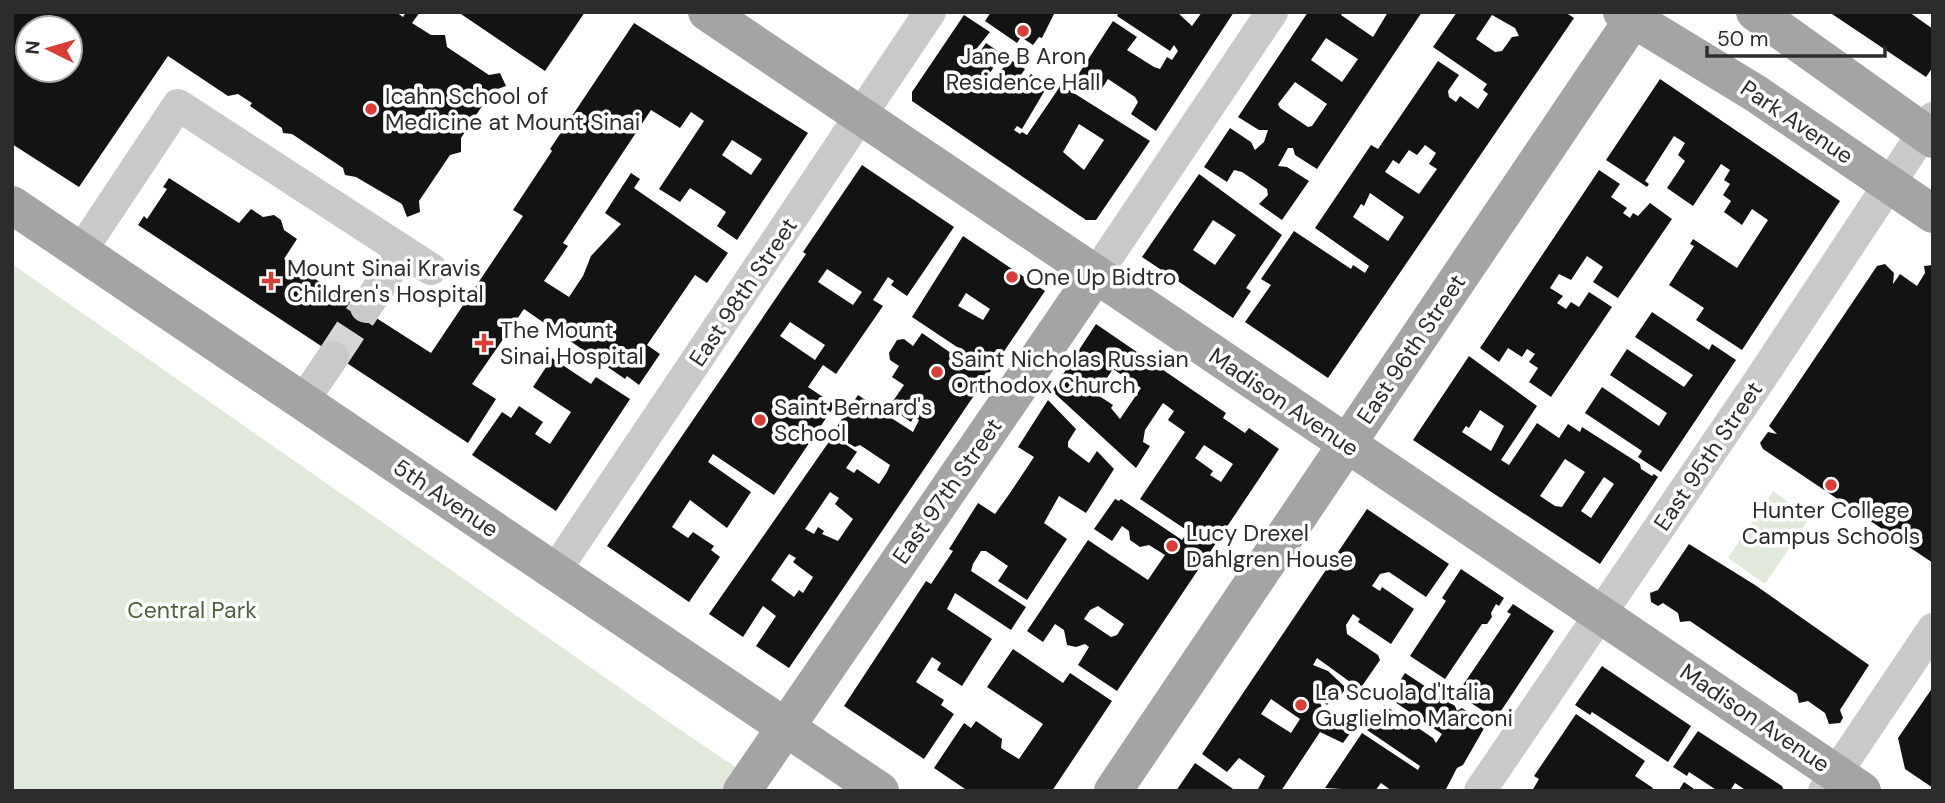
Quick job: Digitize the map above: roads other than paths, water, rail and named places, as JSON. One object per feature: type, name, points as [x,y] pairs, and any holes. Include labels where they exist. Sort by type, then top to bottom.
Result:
[{"type":"main road","name":"Madison Avenue","points":[[707,12],[1600,614],[1841,785]]},
{"type":"main road","points":[[1755,12],[1930,130]]},
{"type":"main road","name":"Park Avenue","points":[[1631,15],[1755,93],[1933,214]]},
{"type":"main road","name":"East 96th Street","points":[[1113,791],[1631,15]]},
{"type":"main road","name":"5th Avenue","points":[[12,205],[880,791]]},
{"type":"main road","name":"East 97th Street","points":[[742,791],[1096,274]]},
{"type":"street","name":"East 98th Street","points":[[555,571],[930,12]]},
{"type":"street","name":"East 97th Street","points":[[1096,274],[1272,12]]},
{"type":"street","points":[[81,251],[177,104],[431,269]]},
{"type":"street","name":"East 95th Street","points":[[1480,791],[1888,184],[1930,130]]},
{"type":"street","points":[[366,307],[403,251]]},
{"type":"street","points":[[303,401],[333,357]]},
{"type":"street","points":[[1841,785],[1933,629]]},
{"type":"tunnel","points":[[333,357],[366,307]]},
{"type":"place","name":"Jane B Aron Residence Hall","points":[[1023,31]]},
{"type":"place","name":"Icahn School of Medicine at Mount Sinai","points":[[371,109]]},
{"type":"place","name":"One Up Bidtro","points":[[1012,277]]},
{"type":"place","name":"Mount Sinai Kravis Children's Hospital","points":[[271,281]]},
{"type":"place","name":"The Mount Sinai Hospital","points":[[484,343]]},
{"type":"place","name":"Saint Nicholas Russian Orthodox Church","points":[[937,372]]},
{"type":"place","name":"Saint Bernard's School","points":[[760,420]]},
{"type":"place","name":"Hunter College Campus Schools","points":[[1831,485]]},
{"type":"place","name":"Lucy Drexel Dahlgren House","points":[[1172,546]]},
{"type":"place","name":"La Scuola d'Italia Guglielmo Marconi","points":[[1301,705]]},
{"type":"park label","name":"Central Park","points":[[192,610]]}]
